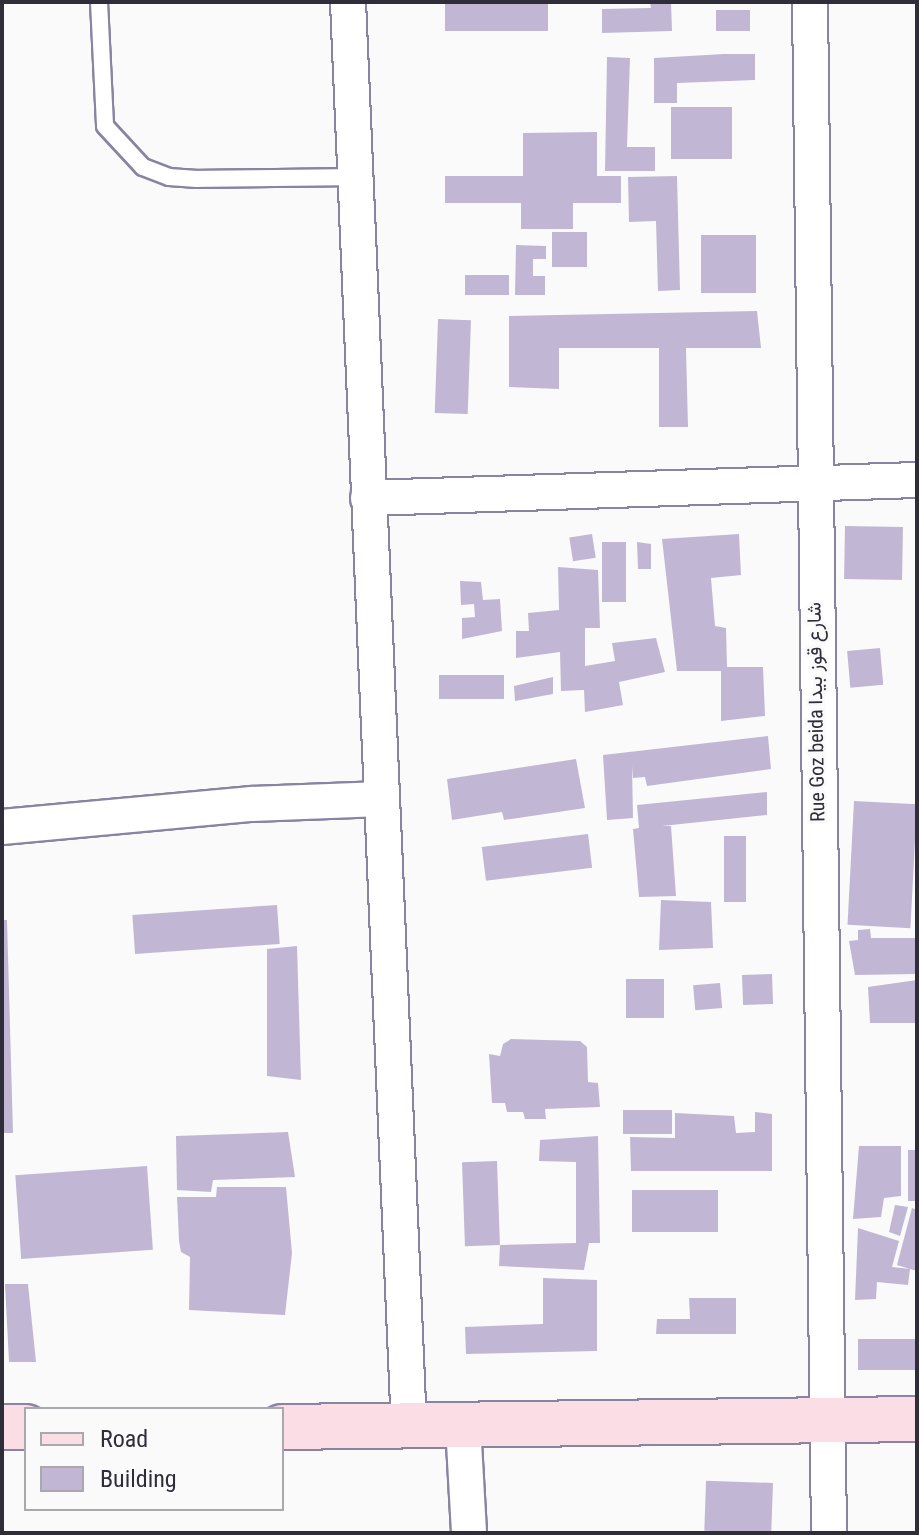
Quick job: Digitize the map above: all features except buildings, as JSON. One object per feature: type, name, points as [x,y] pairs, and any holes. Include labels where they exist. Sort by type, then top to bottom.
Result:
[{"type":"main road","points":[[284,1427],[917,1419]]},
{"type":"main road","points":[[2,1427],[24,1427]]},
{"type":"street","points":[[348,2],[352,177],[409,1427]]},
{"type":"street","name":"Rue Goz beida شارع قوز بيدا","points":[[810,2],[812,481],[829,1533]]},
{"type":"street","points":[[368,498],[812,481],[917,480]]},
{"type":"street","points":[[2,827],[252,804],[382,799]]},
{"type":"street","points":[[463,1425],[469,1533]]},
{"type":"lane","points":[[99,2],[105,126],[143,167],[169,177],[197,179],[352,177]]}]
